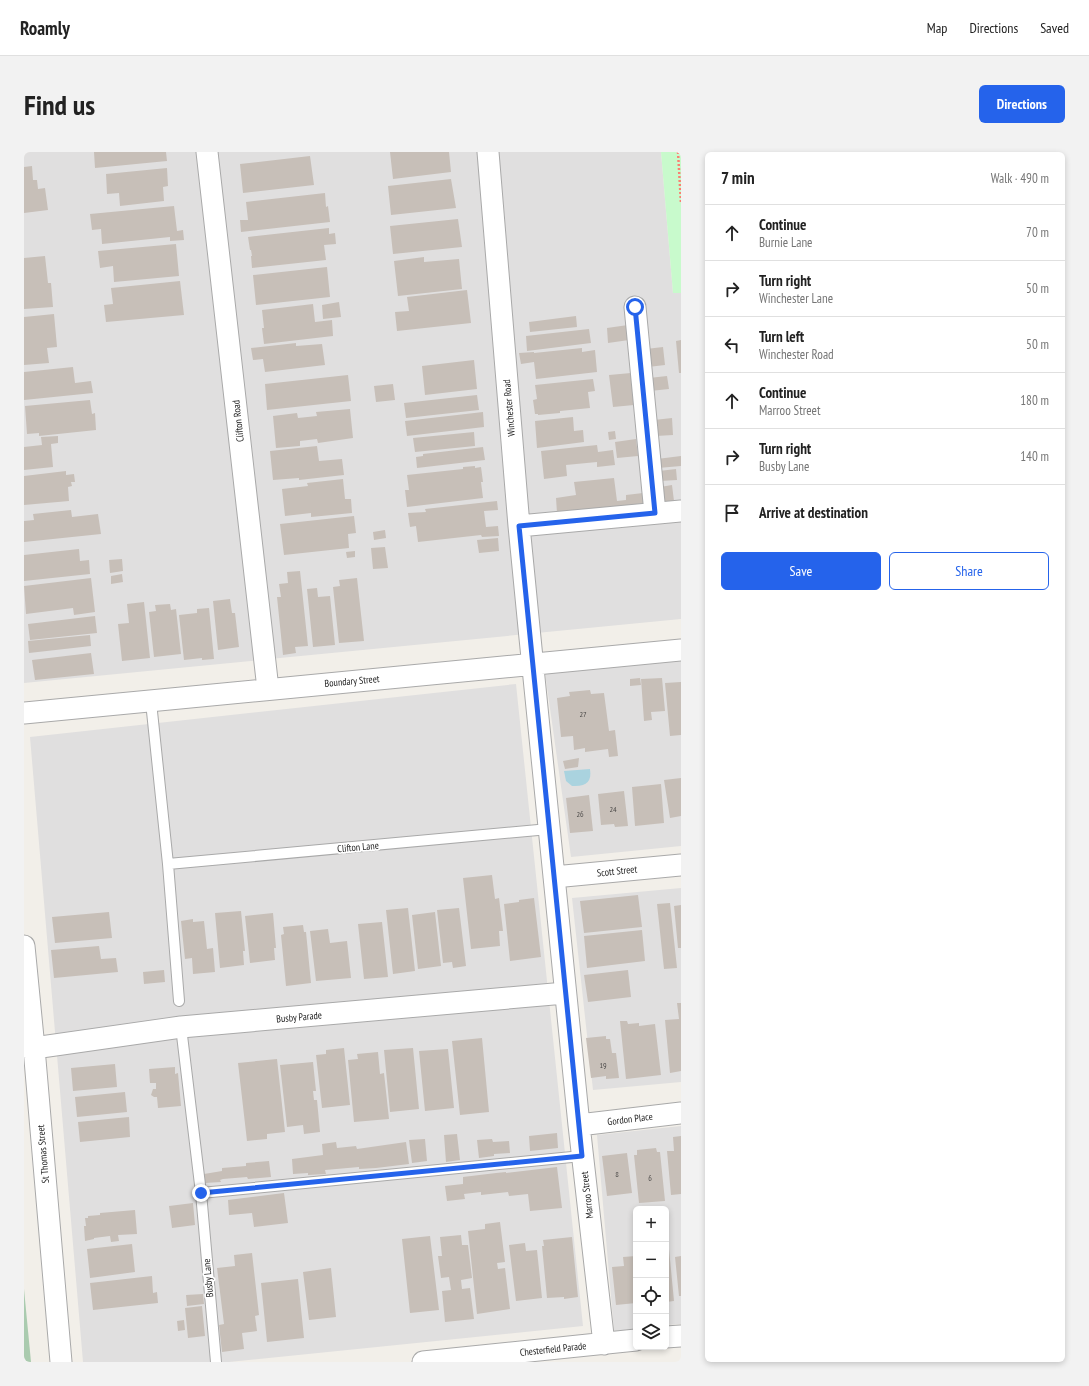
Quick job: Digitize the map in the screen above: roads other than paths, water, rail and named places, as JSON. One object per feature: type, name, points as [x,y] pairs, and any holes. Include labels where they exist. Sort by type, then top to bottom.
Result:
[{"type":"street","name":"Clifton Road","points":[[207,152],[268,689]]},
{"type":"street","name":"Winchester Road","points":[[488,152],[532,664]]},
{"type":"street","points":[[635,307],[655,513]]},
{"type":"street","points":[[519,526],[681,510]]},
{"type":"street","name":"Boundary Street","points":[[24,713],[681,650]]},
{"type":"street","name":"Marroo Street","points":[[532,664],[578,1125],[604,1344]]},
{"type":"street","name":"Scott Street","points":[[554,877],[681,865]]},
{"type":"street","name":"St Thomas Street","points":[[24,946],[29,1048],[61,1362]]},
{"type":"street","name":"Busby Parade","points":[[29,1048],[181,1027],[565,993]]},
{"type":"street","name":"Gordon Place","points":[[578,1125],[681,1114]]},
{"type":"street","points":[[669,1337],[681,1336]]},
{"type":"street","name":"Chesterfield Parade","points":[[423,1362],[633,1340]]},
{"type":"lane","points":[[151,702],[168,864],[179,1001]]},
{"type":"lane","name":"Clifton Lane","points":[[168,864],[549,830]]},
{"type":"lane","name":"Busby Lane","points":[[181,1027],[201,1193],[216,1362]]},
{"type":"lane","points":[[201,1193],[582,1156]]},
{"type":"water","points":[[590,769],[589,780],[581,786],[572,786],[566,781],[564,771]]}]
